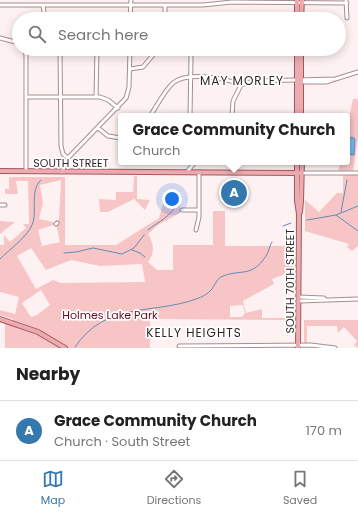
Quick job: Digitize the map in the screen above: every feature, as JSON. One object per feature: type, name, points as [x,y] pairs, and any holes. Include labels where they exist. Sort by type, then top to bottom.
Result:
[{"type":"main road","points":[[298,12],[299,2]]},
{"type":"main road","points":[[299,2],[301,12]]},
{"type":"main road","points":[[298,56],[301,113]]},
{"type":"main road","points":[[297,113],[301,56]]},
{"type":"main road","name":"SOUTH 70TH STREET","points":[[298,165],[300,173],[302,201],[299,214],[299,348]]},
{"type":"main road","name":"SOUTH 70TH STREET","points":[[300,173],[301,165]]},
{"type":"main road","name":"SOUTH STREET","points":[[0,171],[300,173]]},
{"type":"main road","points":[[0,319],[38,332],[65,348]]},
{"type":"street","points":[[56,0],[56,6]]},
{"type":"street","points":[[130,12],[131,0]]},
{"type":"street","points":[[194,0],[194,5]]},
{"type":"street","points":[[0,5],[194,5],[237,1],[346,2],[347,18]]},
{"type":"street","points":[[43,5],[44,12]]},
{"type":"street","points":[[165,5],[165,12]]},
{"type":"street","points":[[0,38],[12,41]]},
{"type":"street","points":[[26,56],[26,171]]},
{"type":"street","points":[[60,56],[61,146],[62,151],[68,158]]},
{"type":"street","points":[[96,97],[97,56]]},
{"type":"street","points":[[62,172],[68,158],[126,98],[129,90],[130,56]]},
{"type":"street","points":[[130,70],[138,69],[145,65],[152,56]]},
{"type":"street","points":[[190,56],[190,113]]},
{"type":"street","points":[[232,113],[233,100],[242,85],[253,81],[300,81],[323,83],[358,72]]},
{"type":"street","points":[[152,113],[172,84],[182,78],[224,78],[242,85]]},
{"type":"street","points":[[26,97],[96,97],[108,100],[118,108]]},
{"type":"street","points":[[98,128],[108,136],[118,138]]},
{"type":"street","points":[[187,172],[193,165]]},
{"type":"street","points":[[196,230],[199,210],[199,172]]},
{"type":"street","name":"SOUTH STREET","points":[[300,173],[358,173]]},
{"type":"street","points":[[0,205],[5,205]]},
{"type":"street","points":[[182,210],[199,210]]},
{"type":"street","points":[[298,299],[358,299]]},
{"type":"street","points":[[178,346],[335,348]]},
{"type":"street","points":[[318,348],[322,347]]},
{"type":"green space","points":[[353,99],[358,99],[358,138],[353,172],[358,173],[358,246],[352,251],[347,247],[349,244],[305,231],[305,200],[319,212],[337,193],[343,193],[343,173],[338,173],[339,165],[350,165],[350,113]]},
{"type":"green space","points":[[134,176],[137,176],[137,199],[150,200],[145,210],[134,199],[108,212],[100,212],[99,199],[116,200],[116,192],[133,192]]},
{"type":"green space","name":"Holmes Lake Park","points":[[9,177],[65,177],[65,245],[116,245],[159,218],[163,204],[180,204],[180,213],[158,225],[148,234],[152,241],[153,252],[148,262],[157,270],[173,270],[173,245],[213,245],[213,211],[225,211],[225,246],[293,246],[293,296],[288,273],[272,279],[274,284],[243,301],[246,313],[262,309],[262,318],[289,318],[290,300],[293,300],[293,320],[150,319],[150,348],[5,348],[5,320],[15,320],[0,315],[0,310],[15,314],[19,297],[0,292],[0,245],[4,245],[4,235],[10,242],[26,228],[23,224],[29,224],[28,181],[16,181],[18,194],[5,194],[5,189],[9,189]],"holes":[[[61,180],[59,219],[57,223],[39,219],[43,203],[40,185]],[[56,224],[60,242],[42,246],[38,230]],[[31,248],[46,270],[71,260],[100,266],[142,264],[145,282],[61,283],[53,280],[36,289],[17,256]],[[41,290],[50,305],[37,315],[31,317],[22,303]],[[243,305],[245,313],[242,317],[230,317],[230,306]]]},
{"type":"green space","points":[[0,221],[15,222],[0,234]]},
{"type":"green space","points":[[304,320],[358,320],[358,348],[354,345],[357,341],[344,327],[338,333],[337,326],[307,326],[307,345],[304,345]]},
{"type":"water","points":[[352,137],[355,139],[354,155],[350,154],[350,138]]},
{"type":"waterway","points":[[0,259],[30,229],[34,219],[35,190],[41,180]]},
{"type":"waterway","points":[[341,212],[347,180]]},
{"type":"waterway","points":[[148,230],[168,215],[176,204]]},
{"type":"waterway","points":[[307,220],[336,215],[358,206]]},
{"type":"waterway","points":[[336,215],[358,231]]},
{"type":"waterway","points":[[283,226],[291,223]]},
{"type":"waterway","points":[[64,253],[93,248],[122,254],[134,248],[144,235]]},
{"type":"waterway","points":[[75,347],[87,332],[101,322],[115,316],[179,304],[207,294],[221,277],[228,274],[245,272],[255,268],[261,263],[268,253],[272,242]]},
{"type":"waterway","points":[[132,250],[145,257]]},
{"type":"place","name":"Grace Community Church","points":[[234,193]]},
{"type":"district","name":"MAY MORLEY","points":[[242,81]]},
{"type":"district","name":"KELLY HEIGHTS","points":[[194,333]]}]
